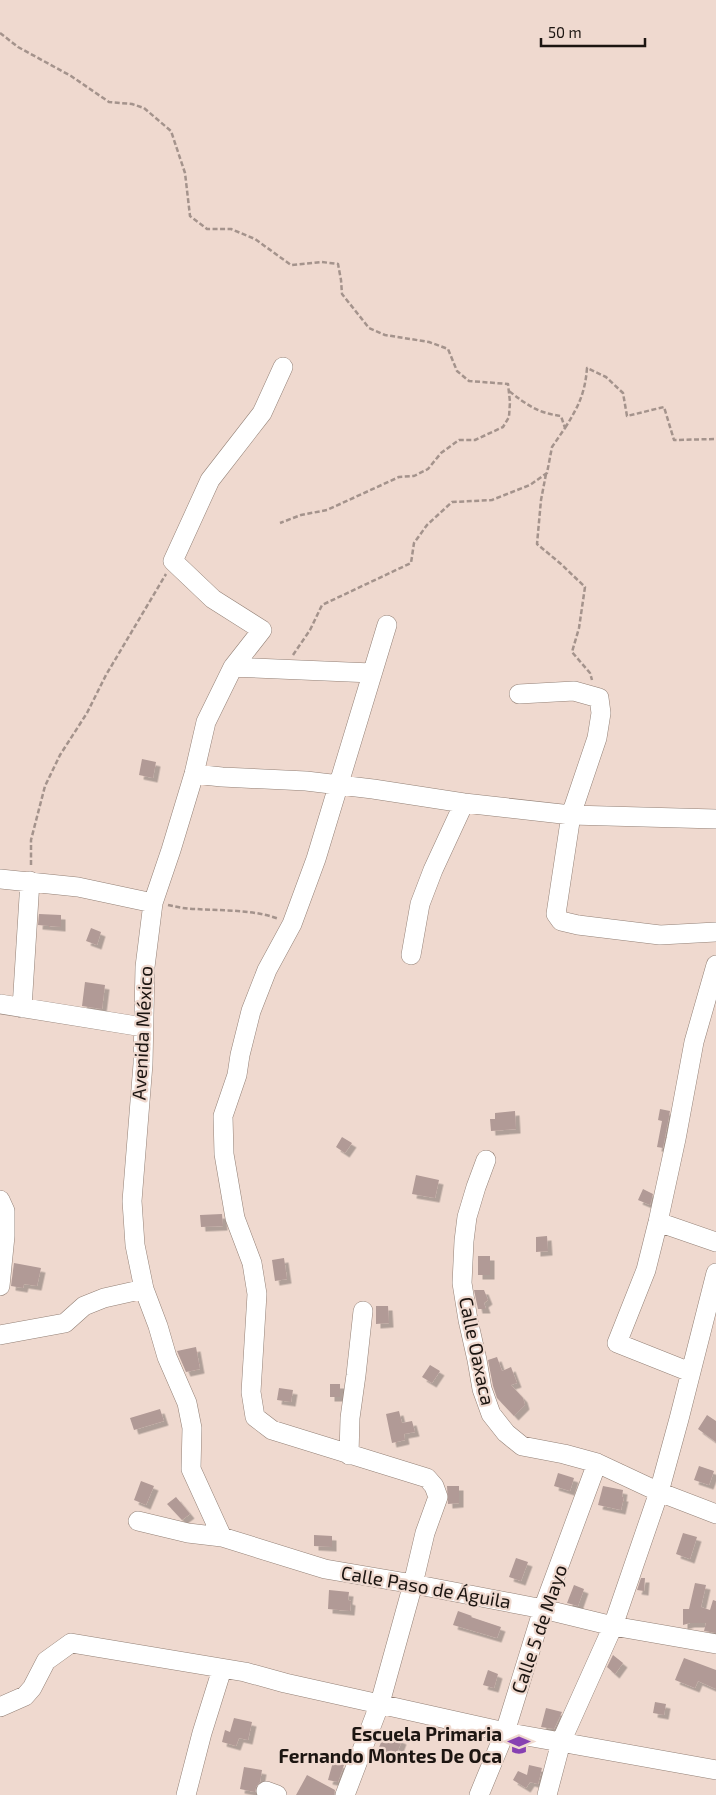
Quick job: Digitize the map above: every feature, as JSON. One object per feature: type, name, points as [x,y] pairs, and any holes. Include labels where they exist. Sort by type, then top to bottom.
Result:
[{"type":"street","points":[[174,561],[210,480],[262,413],[283,367]]},
{"type":"street","name":"Avenida México","points":[[174,561],[213,599],[262,630],[233,667],[206,722],[194,774],[153,903],[145,967],[143,1064],[132,1201],[135,1245],[144,1289],[167,1357],[187,1403],[192,1428],[191,1469],[222,1537]]},
{"type":"street","points":[[345,1795],[380,1703],[414,1584],[425,1533],[438,1497],[434,1486],[427,1478],[272,1430],[254,1418],[251,1392],[257,1294],[252,1263],[235,1218],[224,1154],[222,1116],[237,1075],[251,1011],[267,970],[292,924],[316,860],[387,625]]},
{"type":"street","points":[[233,667],[372,674]]},
{"type":"street","points":[[519,694],[574,691],[599,698],[601,713],[597,738],[571,815],[556,914],[561,920],[578,925],[660,935],[716,932]]},
{"type":"street","points":[[194,774],[306,782],[571,815],[716,819]]},
{"type":"street","points":[[411,955],[420,904],[433,870],[464,803]]},
{"type":"street","points":[[0,879],[78,887],[153,903]]},
{"type":"street","points":[[22,1008],[30,881]]},
{"type":"street","points":[[690,1372],[617,1343],[646,1270],[676,1139],[694,1042],[716,965]]},
{"type":"street","points":[[0,1004],[143,1027]]},
{"type":"street","name":"Calle Oaxaca","points":[[486,1160],[467,1217],[462,1283],[482,1389],[491,1414],[506,1433],[522,1446],[564,1454],[596,1463],[659,1492],[716,1514]]},
{"type":"street","points":[[0,1200],[5,1211],[5,1236],[0,1286]]},
{"type":"street","points":[[658,1222],[716,1242]]},
{"type":"street","points":[[547,1795],[561,1742],[613,1626],[659,1492],[716,1273]]},
{"type":"street","points":[[0,1335],[65,1323],[84,1306],[104,1298],[144,1289]]},
{"type":"street","points":[[349,1455],[350,1418],[363,1311]]},
{"type":"street","name":"Calle 5 de Mayo","points":[[478,1795],[505,1732],[543,1609],[596,1463]]},
{"type":"street","name":"Calle Paso de Águila","points":[[138,1521],[188,1533],[222,1537],[325,1569],[414,1584],[543,1609],[613,1626],[716,1644]]},
{"type":"street","points":[[0,1707],[25,1696],[32,1688],[46,1661],[70,1643],[245,1672],[285,1683],[505,1732],[716,1770]]},
{"type":"street","points":[[186,1795],[202,1733],[222,1669]]},
{"type":"path","points":[[0,33],[18,47],[71,76],[109,102],[132,104],[144,108],[170,131],[185,173],[190,216],[207,229],[231,229],[255,239],[291,265],[322,262],[338,264],[342,294],[368,328],[385,335],[429,342],[448,349],[457,371],[469,381],[508,384],[509,417],[502,427],[475,440],[459,440],[441,453],[428,470],[414,476],[398,477],[327,510],[301,515],[280,523]]},
{"type":"path","points":[[599,698],[590,673],[572,652],[580,628],[585,587],[562,564],[537,544],[541,500],[552,447],[577,408],[585,387],[587,368],[606,377],[622,393],[627,416],[664,407],[674,440],[716,439]]},
{"type":"path","points":[[508,391],[528,407],[561,416],[565,428]]},
{"type":"path","points":[[282,669],[310,630],[322,605],[411,563],[414,542],[427,524],[452,502],[492,500],[530,484],[547,473]]},
{"type":"path","points":[[30,881],[31,840],[45,786],[60,755],[174,561]]},
{"type":"path","points":[[153,903],[194,909],[268,914],[292,924]]},
{"type":"building","points":[[142,759],[156,762],[153,778],[139,775]]},
{"type":"building","points":[[39,914],[61,915],[61,927],[38,925]]},
{"type":"building","points":[[91,928],[101,932],[97,945],[86,941]]},
{"type":"building","points":[[85,982],[105,985],[102,1009],[82,1006]]},
{"type":"building","points":[[660,1109],[670,1111],[663,1148],[657,1147],[662,1121],[658,1120]]},
{"type":"building","points":[[515,1111],[516,1129],[491,1131],[490,1119],[495,1119],[495,1113]]},
{"type":"building","points":[[342,1137],[352,1143],[345,1153],[336,1147]]},
{"type":"building","points":[[416,1175],[439,1180],[435,1198],[412,1194]]},
{"type":"building","points":[[643,1189],[653,1194],[650,1205],[638,1200]]},
{"type":"building","points":[[222,1214],[223,1226],[201,1227],[200,1215]]},
{"type":"building","points":[[547,1236],[548,1251],[536,1252],[536,1237]]},
{"type":"building","points":[[478,1256],[490,1256],[490,1275],[478,1275]]},
{"type":"building","points":[[284,1258],[287,1279],[275,1281],[272,1260]]},
{"type":"building","points":[[14,1263],[41,1268],[37,1286],[24,1284],[23,1288],[11,1286]]},
{"type":"building","points":[[474,1290],[484,1290],[488,1300],[484,1303],[486,1309],[478,1309]]},
{"type":"building","points":[[376,1306],[388,1306],[389,1323],[376,1324]]},
{"type":"building","points":[[196,1347],[200,1369],[186,1372],[177,1351]]},
{"type":"building","points":[[497,1357],[502,1371],[511,1367],[517,1383],[511,1385],[523,1398],[525,1405],[514,1416],[497,1398],[493,1386],[488,1360]]},
{"type":"building","points":[[430,1365],[440,1371],[432,1383],[422,1377]]},
{"type":"building","points":[[330,1384],[340,1384],[340,1397],[330,1397]]},
{"type":"building","points":[[279,1388],[293,1390],[291,1402],[277,1400]]},
{"type":"building","points":[[160,1409],[164,1421],[134,1430],[130,1418]]},
{"type":"building","points":[[399,1411],[402,1423],[412,1421],[415,1432],[404,1434],[405,1440],[392,1443],[386,1414]]},
{"type":"building","points":[[707,1415],[716,1421],[716,1442],[698,1429]]},
{"type":"building","points":[[699,1466],[714,1471],[709,1485],[694,1480]]},
{"type":"building","points":[[558,1473],[574,1478],[570,1491],[554,1486]]},
{"type":"building","points":[[141,1481],[154,1486],[146,1505],[134,1500]]},
{"type":"building","points":[[447,1486],[459,1486],[459,1503],[448,1504]]},
{"type":"building","points":[[603,1486],[623,1490],[622,1497],[624,1497],[621,1510],[598,1505]]},
{"type":"building","points":[[176,1497],[190,1514],[182,1520],[167,1504]]},
{"type":"building","points":[[683,1533],[697,1537],[690,1559],[676,1554]]},
{"type":"building","points":[[314,1535],[332,1536],[332,1547],[314,1546]]},
{"type":"building","points":[[516,1558],[528,1562],[521,1581],[509,1577]]},
{"type":"building","points":[[641,1578],[645,1578],[644,1591],[637,1590]]},
{"type":"building","points":[[695,1583],[706,1585],[701,1607],[710,1610],[713,1600],[716,1601],[716,1633],[704,1631],[706,1623],[683,1625],[683,1609],[689,1609]]},
{"type":"building","points":[[574,1585],[584,1589],[578,1606],[567,1603]]},
{"type":"building","points":[[329,1590],[349,1592],[348,1600],[351,1601],[350,1611],[328,1609]]},
{"type":"building","points":[[458,1611],[501,1627],[497,1638],[453,1625]]},
{"type":"building","points":[[613,1655],[623,1663],[615,1674],[607,1667]]},
{"type":"building","points":[[684,1658],[716,1670],[716,1689],[698,1681],[695,1688],[675,1680]]},
{"type":"building","points":[[488,1670],[498,1674],[494,1688],[483,1685]]},
{"type":"building","points":[[655,1702],[666,1704],[664,1715],[653,1713]]},
{"type":"building","points":[[546,1708],[562,1712],[554,1729],[541,1727]]},
{"type":"building","points":[[234,1718],[252,1722],[248,1740],[239,1738],[236,1746],[222,1742],[225,1730],[230,1732]]},
{"type":"building","points":[[385,1733],[402,1740],[395,1759],[377,1752]]},
{"type":"building","points":[[333,1762],[344,1765],[338,1782],[328,1780]]},
{"type":"building","points":[[529,1765],[542,1768],[538,1784],[530,1782],[526,1788],[513,1780],[518,1771],[527,1775]]},
{"type":"building","points":[[244,1767],[262,1770],[260,1782],[255,1792],[240,1789]]},
{"type":"building","points":[[307,1775],[335,1790],[334,1795],[296,1795]]},
{"type":"place","name":"Escuela Primaria Fernando Montes De Oca","points":[[519,1745]]}]
